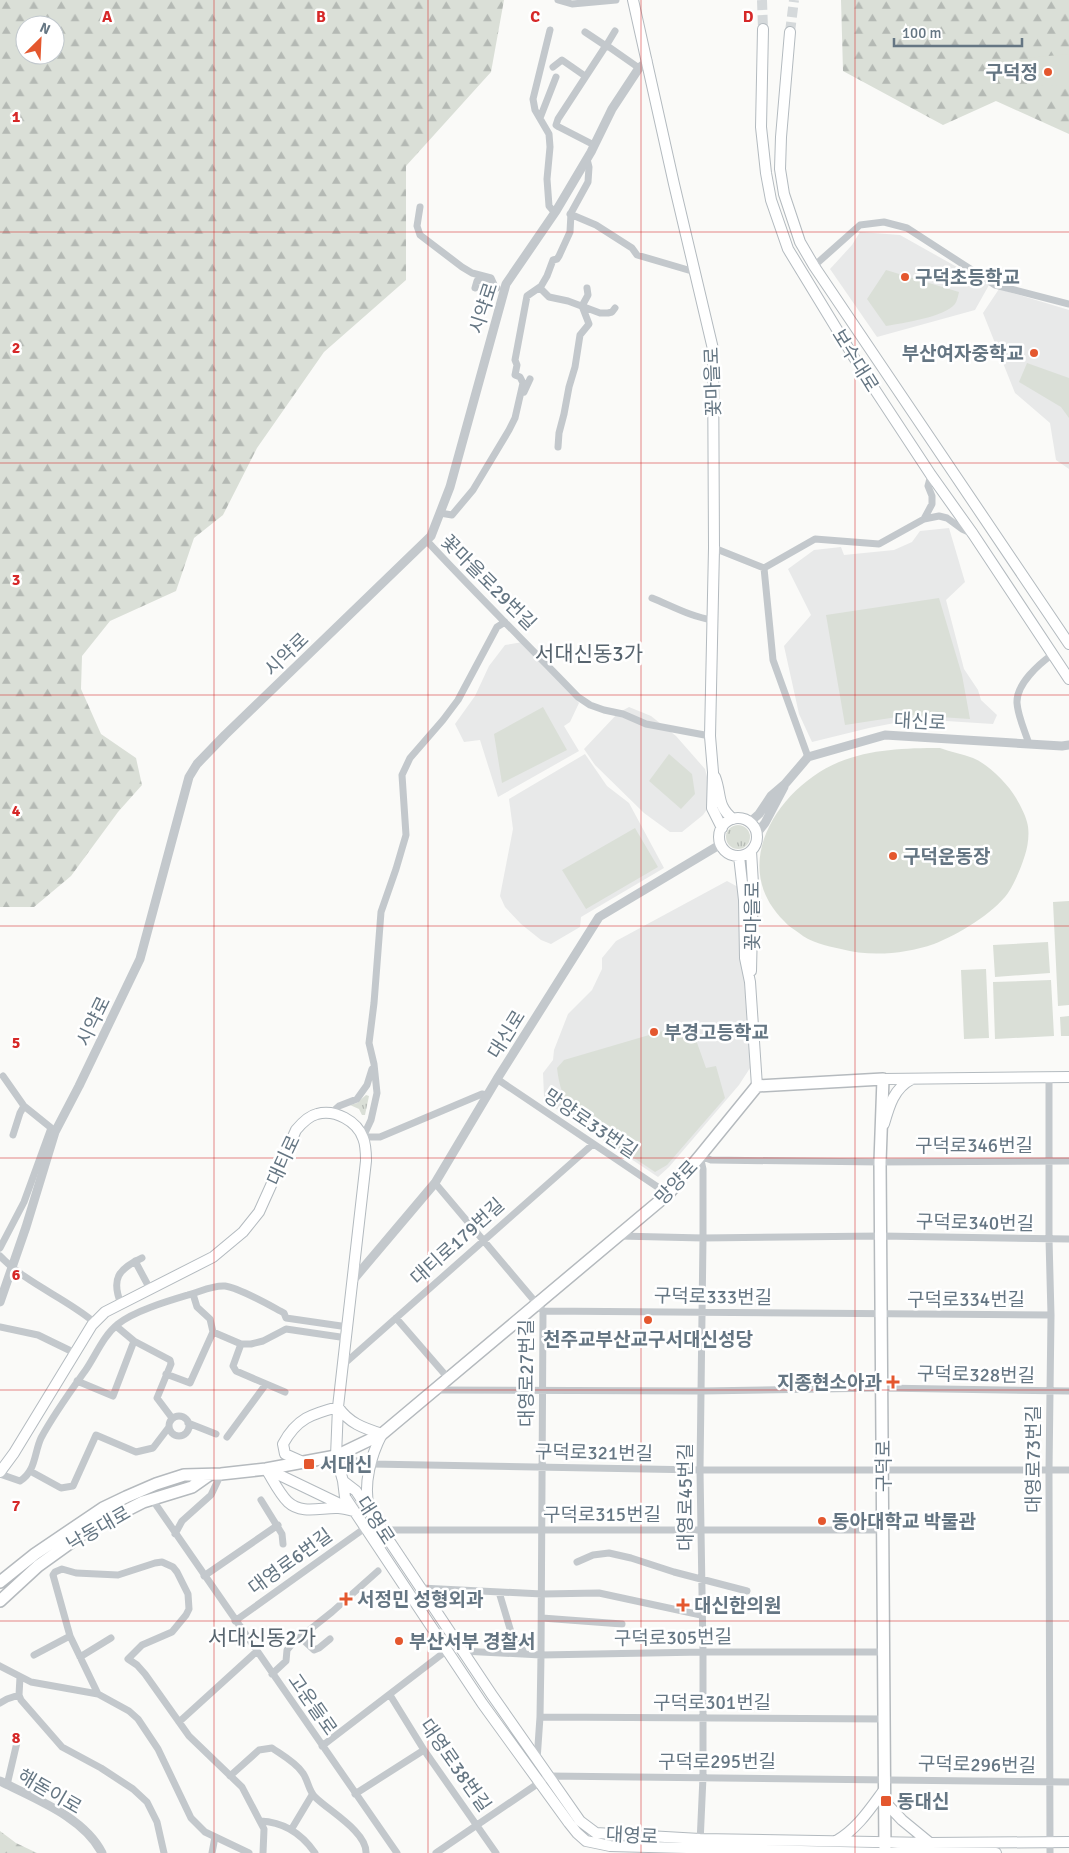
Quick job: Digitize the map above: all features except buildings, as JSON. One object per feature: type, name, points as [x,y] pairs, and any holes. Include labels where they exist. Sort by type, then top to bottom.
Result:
[{"type":"main road","name":"꽃마을로","points":[[634,0],[713,349],[714,548],[710,736],[713,772],[712,808],[722,828],[720,833],[721,844],[731,854],[739,856],[751,851],[755,846],[757,833]]},
{"type":"main road","name":"보수대로","points":[[763,29],[761,127],[766,173],[771,200],[788,249],[858,364],[930,475],[973,534],[1069,679]]},
{"type":"main road","name":"보수대로","points":[[790,32],[780,169],[784,194],[800,242],[814,266],[1069,644]]},
{"type":"main road","name":"꽃마을로","points":[[713,772],[717,783],[720,804],[733,819]]},
{"type":"main road","points":[[722,828],[726,822],[739,818],[750,822],[757,833]]},
{"type":"main road","name":"꽃마을로","points":[[750,982],[753,884],[751,851]]},
{"type":"main road","name":"꽃마을로","points":[[739,856],[744,900],[745,958],[750,982],[757,1086]]},
{"type":"main road","points":[[757,1086],[883,1079],[1069,1077]]},
{"type":"main road","name":"구덕로","points":[[883,1079],[880,1162],[884,1790],[887,1849]]},
{"type":"main road","points":[[881,1134],[892,1098],[900,1087],[912,1079]]},
{"type":"main road","name":"망양로","points":[[336,1456],[382,1434],[448,1378],[540,1307],[668,1194],[757,1086]]},
{"type":"main road","name":"대티로","points":[[1,1470],[14,1453],[94,1322],[105,1312],[213,1257],[242,1232],[259,1212],[296,1130],[302,1122],[318,1113],[330,1114]]},
{"type":"main road","points":[[330,1114],[342,1116],[351,1122],[363,1137],[366,1161],[338,1407],[336,1456]]},
{"type":"main road","points":[[338,1407],[344,1416],[358,1426],[382,1434],[371,1464],[367,1493],[370,1511]]},
{"type":"main road","points":[[303,1462],[285,1454],[283,1444],[299,1422],[316,1413],[338,1407]]},
{"type":"main road","name":"낙동대로","points":[[0,1582],[35,1554],[82,1521],[126,1496],[184,1475],[209,1475],[266,1469],[336,1456]]},
{"type":"main road","name":"대영로","points":[[336,1456],[346,1497],[446,1651],[577,1834],[596,1849],[610,1846],[700,1846],[835,1842],[887,1849],[996,1853]]},
{"type":"main road","points":[[266,1469],[354,1511]]},
{"type":"main road","points":[[266,1469],[280,1492],[295,1507],[317,1510],[337,1508],[354,1511]]},
{"type":"main road","name":"낙동대로","points":[[0,1602],[38,1566],[88,1530],[143,1502],[192,1486],[209,1475]]},
{"type":"main road","name":"대영로","points":[[343,1481],[356,1491],[370,1511],[462,1651],[580,1821],[596,1833],[700,1846],[879,1853]]},
{"type":"main road","points":[[835,1842],[853,1829],[884,1790],[902,1820],[925,1849]]},
{"type":"main road","points":[[596,1833],[596,1849]]},
{"type":"main road","name":"대영로","points":[[925,1849],[1069,1842]]},
{"type":"street","points":[[558,0],[572,4],[616,0]]},
{"type":"street","points":[[550,30],[533,99],[535,110],[549,134],[550,147],[547,179],[549,206],[554,213]]},
{"type":"street","points":[[594,144],[556,125],[558,118],[615,31]]},
{"type":"street","points":[[584,32],[639,68]]},
{"type":"street","points":[[552,67],[562,60],[585,76]]},
{"type":"street","name":"시약로","points":[[0,1302],[53,1130],[79,1086],[140,959],[190,777],[197,764],[225,735],[426,542],[434,531],[450,487],[500,288],[554,213],[586,159],[612,109],[639,68],[648,61]]},
{"type":"street","points":[[540,118],[556,77]]},
{"type":"street","points":[[440,513],[454,514],[472,490],[515,418],[523,383],[520,377],[515,375],[517,365],[515,358],[526,298],[540,287],[547,276],[553,260],[560,256],[570,232],[570,214],[588,182],[589,167],[586,159]]},
{"type":"street","points":[[420,207],[417,226],[420,235],[462,267],[491,278],[495,285],[500,288]]},
{"type":"street","points":[[570,214],[596,225],[632,248],[637,255],[695,272]]},
{"type":"street","points":[[814,266],[860,225],[884,222],[907,228],[995,285],[1069,304]]},
{"type":"street","points":[[475,288],[477,281],[481,280],[500,288]]},
{"type":"street","points":[[540,287],[549,298],[582,306],[600,313],[612,312],[614,308]]},
{"type":"street","points":[[558,447],[558,439],[575,367],[580,335],[589,324],[582,306],[588,295],[587,288]]},
{"type":"street","points":[[521,392],[525,391],[530,379]]},
{"type":"street","points":[[924,519],[932,504],[932,496],[928,486],[930,475]]},
{"type":"street","points":[[764,568],[815,539],[879,544],[924,519],[939,516],[947,518],[962,530],[973,534]]},
{"type":"street","name":"꽃마을로29번길","points":[[426,542],[578,697],[590,705],[624,714],[646,724],[710,736]]},
{"type":"street","points":[[714,548],[764,568]]},
{"type":"street","points":[[750,822],[759,814],[771,796],[785,784],[808,757],[773,660],[764,568]]},
{"type":"street","points":[[652,598],[695,616],[713,620]]},
{"type":"street","points":[[487,1096],[482,1094],[380,1137],[363,1137],[371,1120],[377,1093],[374,1064],[369,1043],[381,912],[406,835],[402,775],[410,758],[458,700],[497,627],[505,622]]},
{"type":"street","points":[[1029,744],[1020,718],[1017,701],[1024,682],[1053,654]]},
{"type":"street","name":"대신로","points":[[808,757],[885,735],[1067,747]]},
{"type":"street","points":[[757,833],[765,823],[785,784]]},
{"type":"street","name":"대신로","points":[[353,1280],[435,1183],[497,1079],[599,917],[721,844]]},
{"type":"street","points":[[330,1114],[339,1106],[357,1098],[362,1093],[374,1064]]},
{"type":"street","points":[[0,1248],[24,1202],[53,1130],[24,1106],[3,1076]]},
{"type":"street","name":"대영로73번길","points":[[1049,1077],[1051,1315],[1049,1470],[1050,1853]]},
{"type":"street","name":"망양로33번길","points":[[497,1079],[668,1194]]},
{"type":"street","points":[[13,1134],[20,1112],[24,1106]]},
{"type":"street","name":"대티로179번길","points":[[344,1364],[593,1144]]},
{"type":"street","name":"구덕로346번길","points":[[700,1156],[711,1160],[880,1162],[1069,1161]]},
{"type":"street","name":"대영로45번길","points":[[700,1156],[703,1169],[700,1470],[703,1777],[700,1846]]},
{"type":"street","points":[[435,1183],[540,1307]]},
{"type":"street","name":"구덕로340번길","points":[[619,1236],[703,1238],[881,1236],[1069,1239]]},
{"type":"street","points":[[0,1256],[12,1268],[66,1301],[94,1322]]},
{"type":"street","points":[[121,1304],[116,1292],[116,1283],[123,1269],[139,1260],[150,1289]]},
{"type":"street","points":[[1,1470],[20,1481],[27,1476],[40,1439],[77,1381],[108,1334],[130,1316],[212,1287],[225,1286],[284,1313],[286,1318],[348,1327]]},
{"type":"street","points":[[166,1374],[190,1383],[213,1332],[210,1319],[197,1307],[193,1294]]},
{"type":"street","name":"구덕로333번길","points":[[540,1307],[881,1315]]},
{"type":"street","name":"대영로27번길","points":[[537,1760],[540,1717],[543,1530],[543,1390],[540,1307]]},
{"type":"street","name":"구덕로334번길","points":[[881,1315],[1051,1315]]},
{"type":"street","points":[[396,1318],[448,1378]]},
{"type":"street","points":[[116,1326],[134,1341],[170,1360],[157,1398],[172,1418]]},
{"type":"street","points":[[0,1327],[38,1335],[75,1353]]},
{"type":"street","points":[[213,1332],[241,1344],[263,1341],[286,1329],[347,1338]]},
{"type":"street","points":[[77,1381],[114,1396],[134,1341]]},
{"type":"street","points":[[241,1344],[233,1366],[236,1371],[285,1392]]},
{"type":"street","points":[[228,1438],[266,1384]]},
{"type":"street","name":"구덕로328번길","points":[[434,1390],[702,1391],[882,1388],[1069,1391]]},
{"type":"street","points":[[172,1418],[181,1416],[188,1423],[216,1434]]},
{"type":"street","points":[[30,1471],[60,1488],[69,1488],[73,1486],[96,1436],[136,1452],[153,1448],[172,1418]]},
{"type":"street","points":[[168,1427],[171,1433],[181,1436],[186,1432],[188,1423]]},
{"type":"street","name":"구덕로321번길","points":[[336,1456],[371,1464],[700,1470],[1069,1470]]},
{"type":"street","points":[[175,1534],[182,1521],[211,1495],[221,1474]]},
{"type":"street","name":"고운들로","points":[[152,1499],[397,1853]]},
{"type":"street","points":[[261,1500],[278,1526],[282,1534],[283,1544]]},
{"type":"street","points":[[204,1576],[278,1526]]},
{"type":"street","name":"대영로6번길","points":[[235,1621],[365,1528]]},
{"type":"street","name":"구덕로315번길","points":[[382,1530],[883,1530]]},
{"type":"street","points":[[577,1562],[593,1555],[608,1553],[747,1591]]},
{"type":"street","points":[[98,1694],[70,1636],[53,1575],[62,1569],[76,1573],[118,1575],[162,1562],[173,1567],[181,1578],[188,1594],[189,1609],[172,1632],[142,1645],[128,1659],[145,1674],[188,1736],[242,1787],[264,1829],[263,1853]]},
{"type":"street","points":[[272,1674],[286,1661],[287,1650],[300,1637],[332,1612],[378,1571]]},
{"type":"street","points":[[421,1588],[542,1594],[599,1593],[701,1615]]},
{"type":"street","points":[[499,1592],[511,1632],[520,1642],[524,1654]]},
{"type":"street","points":[[542,1618],[622,1624]]},
{"type":"street","points":[[34,1655],[70,1636]]},
{"type":"street","points":[[300,1637],[314,1650],[330,1639]]},
{"type":"street","points":[[80,1657],[111,1638]]},
{"type":"street","points":[[179,1722],[256,1651]]},
{"type":"street","points":[[322,1746],[446,1651]]},
{"type":"street","name":"구덕로305번길","points":[[462,1651],[524,1654],[884,1652]]},
{"type":"street","points":[[0,1666],[35,1683],[98,1694],[118,1704],[138,1719],[158,1749],[191,1818],[205,1832],[233,1850],[249,1853]]},
{"type":"street","points":[[20,1677],[19,1695],[29,1710],[62,1747],[101,1768],[133,1790],[151,1806],[164,1853]]},
{"type":"street","points":[[0,1703],[19,1695]]},
{"type":"street","name":"대영로38번길","points":[[390,1695],[424,1750],[496,1853]]},
{"type":"street","name":"구덕로301번길","points":[[540,1717],[884,1719]]},
{"type":"street","points":[[3,1783],[18,1738]]},
{"type":"street","points":[[230,1776],[259,1750],[272,1748],[287,1758],[303,1773],[312,1794],[354,1830],[365,1843],[366,1853]]},
{"type":"street","points":[[356,1794],[424,1750]]},
{"type":"street","points":[[436,1853],[550,1776]]},
{"type":"street","name":"구덕로295번길","points":[[550,1776],[703,1777],[884,1790]]},
{"type":"street","name":"구덕로296번길","points":[[884,1790],[1049,1781],[1069,1782]]},
{"type":"street","name":"해돋이로","points":[[3,1783],[70,1817],[98,1844],[102,1853]]},
{"type":"street","points":[[291,1830],[312,1794]]},
{"type":"street","points":[[260,1821],[284,1825],[300,1836],[315,1853]]},
{"type":"street","points":[[212,1853],[215,1837]]},
{"type":"shaded area","name":"구덕초등학교","points":[[860,232],[900,235],[989,285],[975,310],[877,337],[830,269],[852,245]]},
{"type":"shaded area","name":"부산여자중학교","points":[[999,289],[1069,310],[1069,469],[1056,460],[1050,423],[1015,393],[983,313]]},
{"type":"shaded area","points":[[949,528],[965,582],[946,600],[964,669],[978,690],[981,700],[997,715],[993,724],[915,719],[812,742],[799,714],[784,646],[811,615],[788,569],[814,550],[841,547],[844,555],[894,550],[912,542],[920,531]]},
{"type":"shaded area","points":[[523,642],[544,661],[579,703],[570,722],[564,726],[579,751],[498,797],[480,740],[464,742],[455,724],[475,696],[489,666],[505,645]]},
{"type":"shaded area","points":[[629,707],[651,716],[676,736],[705,769],[713,801],[703,815],[682,832],[670,832],[644,813],[595,765],[584,749],[618,713]]},
{"type":"shaded area","points":[[585,754],[607,786],[629,803],[664,868],[581,917],[580,927],[551,944],[541,940],[521,924],[505,907],[500,896],[513,829],[509,799]]},
{"type":"shaded area","name":"부경고등학교","points":[[727,881],[738,887],[750,1068],[739,1085],[669,1167],[658,1177],[549,1104],[544,1096],[543,1073],[553,1060],[554,1050],[568,1014],[592,990],[602,969],[602,958],[616,941]]},
{"type":"green space","points":[[0,0],[504,0],[491,72],[406,166],[406,280],[324,352],[257,448],[223,515],[194,538],[176,591],[110,621],[82,656],[81,689],[101,734],[136,758],[142,785],[118,812],[71,876],[34,907],[0,907]]},
{"type":"green space","points":[[841,0],[1069,0],[1069,134],[996,101],[943,125],[843,71]]},
{"type":"green space","name":"구덕정","points":[[1069,54],[1069,85],[1027,86],[1028,58]]},
{"type":"green space","points":[[886,270],[959,292],[956,303],[950,309],[933,316],[886,326],[867,299]]},
{"type":"green space","points":[[1027,363],[1069,378],[1069,418],[1061,407],[1019,382]]},
{"type":"green space","points":[[939,598],[962,675],[970,719],[910,715],[845,725],[826,615]]},
{"type":"green space","points":[[543,707],[567,750],[502,783],[494,734]]},
{"type":"green space","name":"구덕운동장","points":[[940,748],[973,758],[991,770],[1012,793],[1025,816],[1028,830],[1026,851],[1022,865],[1008,893],[984,916],[953,935],[934,944],[899,952],[864,953],[818,943],[803,936],[787,924],[768,899],[760,876],[761,853],[768,830],[780,809],[797,790],[817,774],[839,762],[876,752]]},
{"type":"green space","points":[[669,754],[692,774],[695,794],[681,809],[649,781]]},
{"type":"green space","points":[[738,825],[747,828],[750,837],[747,846],[738,849],[729,846],[726,837],[729,828]]},
{"type":"green space","points":[[635,828],[658,867],[586,909],[562,870]]},
{"type":"green space","points":[[1069,901],[1069,1005],[1058,1006],[1053,902]]},
{"type":"green space","points":[[1048,942],[1050,973],[995,977],[993,945]]},
{"type":"green space","points":[[986,969],[989,1038],[964,1039],[961,970]]},
{"type":"green space","points":[[1051,980],[1054,1036],[995,1039],[993,982]]},
{"type":"green space","points":[[1069,1016],[1069,1036],[1061,1036],[1060,1017]]},
{"type":"green space","points":[[690,1023],[706,1068],[716,1066],[725,1098],[667,1165],[655,1172],[601,1136],[596,1121],[573,1110],[565,1099],[557,1068],[564,1060]]},
{"type":"green space","points":[[366,1095],[369,1096],[365,1115],[362,1115],[359,1109],[350,1105],[357,1103]]},
{"type":"green space","points":[[0,1831],[16,1843],[37,1853],[0,1853]]},
{"type":"tunnel","points":[[762,0],[763,29]]},
{"type":"tunnel","points":[[790,32],[794,0]]},
{"type":"place","name":"구덕정","points":[[1048,72]]},
{"type":"place","name":"구덕초등학교","points":[[905,277]]},
{"type":"place","name":"부산여자중학교","points":[[1034,353]]},
{"type":"place","name":"구덕운동장","points":[[893,856]]},
{"type":"place","name":"부경고등학교","points":[[654,1032]]},
{"type":"place","name":"천주교부산교구서대신성당","points":[[648,1320]]},
{"type":"place","name":"지종현소아과","points":[[893,1382]]},
{"type":"place","name":"서대신","points":[[309,1464]]},
{"type":"place","name":"동아대학교 박물관","points":[[822,1521]]},
{"type":"place","name":"서정민 성형외과","points":[[346,1599]]},
{"type":"place","name":"대신한의원","points":[[683,1605]]},
{"type":"place","name":"부산서부 경찰서","points":[[399,1641]]},
{"type":"place","name":"동대신","points":[[886,1801]]},
{"type":"district","name":"서대신동3가","points":[[589,654]]},
{"type":"district","name":"서대신동2가","points":[[262,1638]]}]
